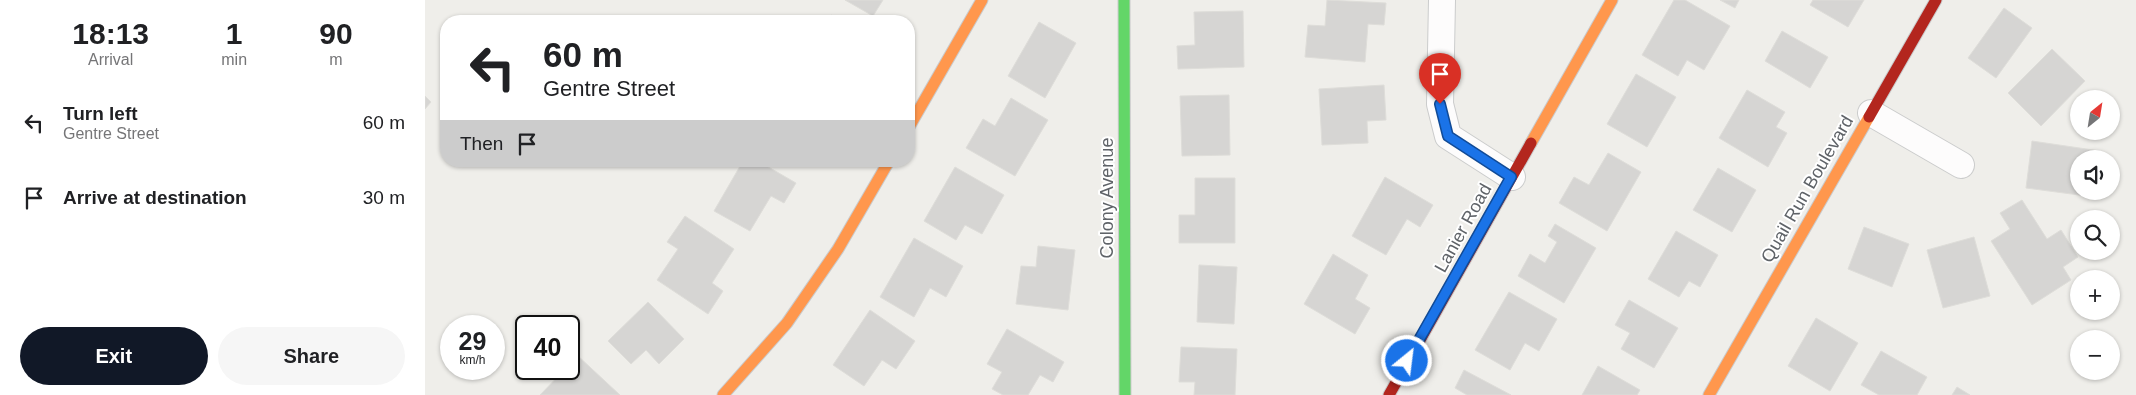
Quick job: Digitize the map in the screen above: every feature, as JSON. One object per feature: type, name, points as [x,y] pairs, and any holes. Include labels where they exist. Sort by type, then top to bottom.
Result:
[{"type":"street","points":[[915,117],[982,0]]},
{"type":"street","name":"Colony Avenue","points":[[1124,0],[1125,395]]},
{"type":"street","points":[[1441,0],[1440,104],[1448,136],[1511,177]]},
{"type":"street","name":"Lanier Road","points":[[1389,395],[1612,0]]},
{"type":"street","name":"Quail Run Boulevard","points":[[1712,394],[1936,0]]},
{"type":"street","points":[[1871,113],[1961,165]]},
{"type":"street","points":[[723,395],[787,322],[838,249],[886,167]]},
{"type":"building","points":[[845,0],[883,0],[874,15]]},
{"type":"building","points":[[1327,0],[1386,3],[1384,25],[1368,24],[1365,62],[1305,57],[1308,25],[1325,26]]},
{"type":"building","points":[[1674,0],[1685,0],[1730,26],[1704,70],[1687,60],[1678,76],[1642,55]]},
{"type":"building","points":[[1720,0],[1739,0],[1735,8]]},
{"type":"building","points":[[1813,0],[1864,0],[1848,27],[1810,5]]},
{"type":"building","points":[[2004,8],[2032,28],[1996,78],[1968,58]]},
{"type":"building","points":[[1243,11],[1244,67],[1178,69],[1177,46],[1195,45],[1194,12]]},
{"type":"building","points":[[1039,22],[1076,43],[1045,98],[1008,76]]},
{"type":"building","points":[[1782,31],[1828,57],[1810,88],[1765,61]]},
{"type":"building","points":[[2052,49],[2085,81],[2076,90],[2070,90],[2070,96],[2041,126],[2008,93]]},
{"type":"building","points":[[1636,74],[1676,97],[1647,147],[1607,124]]},
{"type":"building","points":[[1384,85],[1386,120],[1367,121],[1368,143],[1322,145],[1319,89]]},
{"type":"building","points":[[1747,90],[1785,112],[1776,127],[1787,133],[1768,167],[1719,138]]},
{"type":"building","points":[[1229,95],[1230,155],[1182,156],[1180,96]]},
{"type":"building","points":[[425,96],[431,102],[425,109]]},
{"type":"building","points":[[1011,98],[1048,120],[1015,176],[966,148],[983,119],[995,126]]},
{"type":"building","points":[[2032,141],[2093,150],[2070,150],[2070,194],[2026,188]]},
{"type":"building","points":[[1608,153],[1641,172],[1607,231],[1559,203],[1574,177],[1589,185]]},
{"type":"building","points":[[740,167],[768,167],[796,183],[784,203],[771,196],[750,231],[714,211]]},
{"type":"building","points":[[955,167],[1004,195],[982,234],[965,225],[956,240],[924,221]]},
{"type":"building","points":[[1718,168],[1756,190],[1732,232],[1693,210]]},
{"type":"building","points":[[1385,177],[1433,205],[1420,227],[1407,219],[1386,255],[1352,236]]},
{"type":"building","points":[[1195,178],[1235,178],[1235,243],[1179,243],[1179,215],[1195,215]]},
{"type":"building","points":[[2022,200],[2047,239],[2061,230],[2070,244],[2070,260],[2074,260],[2063,267],[2070,281],[2032,305],[1991,241],[2010,229],[2000,213]]},
{"type":"building","points":[[685,216],[734,249],[712,283],[723,291],[708,314],[657,280],[678,249],[667,242]]},
{"type":"building","points":[[1555,224],[1596,248],[1564,303],[1518,276],[1530,254],[1545,263],[1557,242],[1548,236]]},
{"type":"building","points":[[1864,227],[1909,244],[1892,287],[1848,269]]},
{"type":"building","points":[[1676,231],[1718,255],[1700,287],[1689,281],[1679,297],[1648,279]]},
{"type":"building","points":[[1974,237],[1990,296],[1943,308],[1927,250]]},
{"type":"building","points":[[914,238],[963,266],[946,297],[930,288],[914,317],[880,297]]},
{"type":"building","points":[[1038,246],[1075,250],[1068,310],[1016,304],[1021,266],[1036,267]]},
{"type":"building","points":[[1333,254],[1368,275],[1355,299],[1370,308],[1355,334],[1304,304]]},
{"type":"building","points":[[1199,265],[1237,267],[1234,324],[1197,322]]},
{"type":"building","points":[[1509,292],[1557,319],[1539,351],[1525,343],[1510,370],[1475,350]]},
{"type":"building","points":[[1629,300],[1678,328],[1654,368],[1621,349],[1630,333],[1615,325]]},
{"type":"building","points":[[648,302],[684,339],[659,364],[646,350],[631,364],[608,341]]},
{"type":"building","points":[[870,310],[915,341],[896,369],[882,360],[864,386],[833,365]]},
{"type":"building","points":[[1816,318],[1858,343],[1830,391],[1788,366]]},
{"type":"building","points":[[1007,329],[1064,362],[1053,382],[1040,375],[1028,395],[1003,395],[992,389],[1002,372],[987,364]]},
{"type":"building","points":[[1181,347],[1237,349],[1235,395],[1194,395],[1195,382],[1179,382]]},
{"type":"building","points":[[1881,351],[1927,377],[1917,395],[1879,395],[1861,385]]},
{"type":"building","points":[[580,358],[620,395],[540,395],[554,380],[580,380]]},
{"type":"building","points":[[1598,366],[1640,390],[1637,395],[1582,395]]},
{"type":"building","points":[[1464,370],[1511,395],[1467,395],[1455,388]]},
{"type":"building","points":[[1957,387],[1970,395],[1952,395]]},
{"type":"traffic: fast","points":[[1124,0],[1125,395]]},
{"type":"traffic: slow","points":[[915,117],[982,0]]},
{"type":"traffic: slow","points":[[1531,143],[1612,0]]},
{"type":"traffic: slow","points":[[1709,395],[1869,117]]},
{"type":"traffic: slow","points":[[723,395],[787,323],[838,249],[886,167]]},
{"type":"traffic: jam","points":[[1869,117],[1936,0]]},
{"type":"traffic: jam","points":[[1389,395],[1531,143]]},
{"type":"route","points":[[1407,361],[1511,177],[1448,136],[1440,104]]}]
